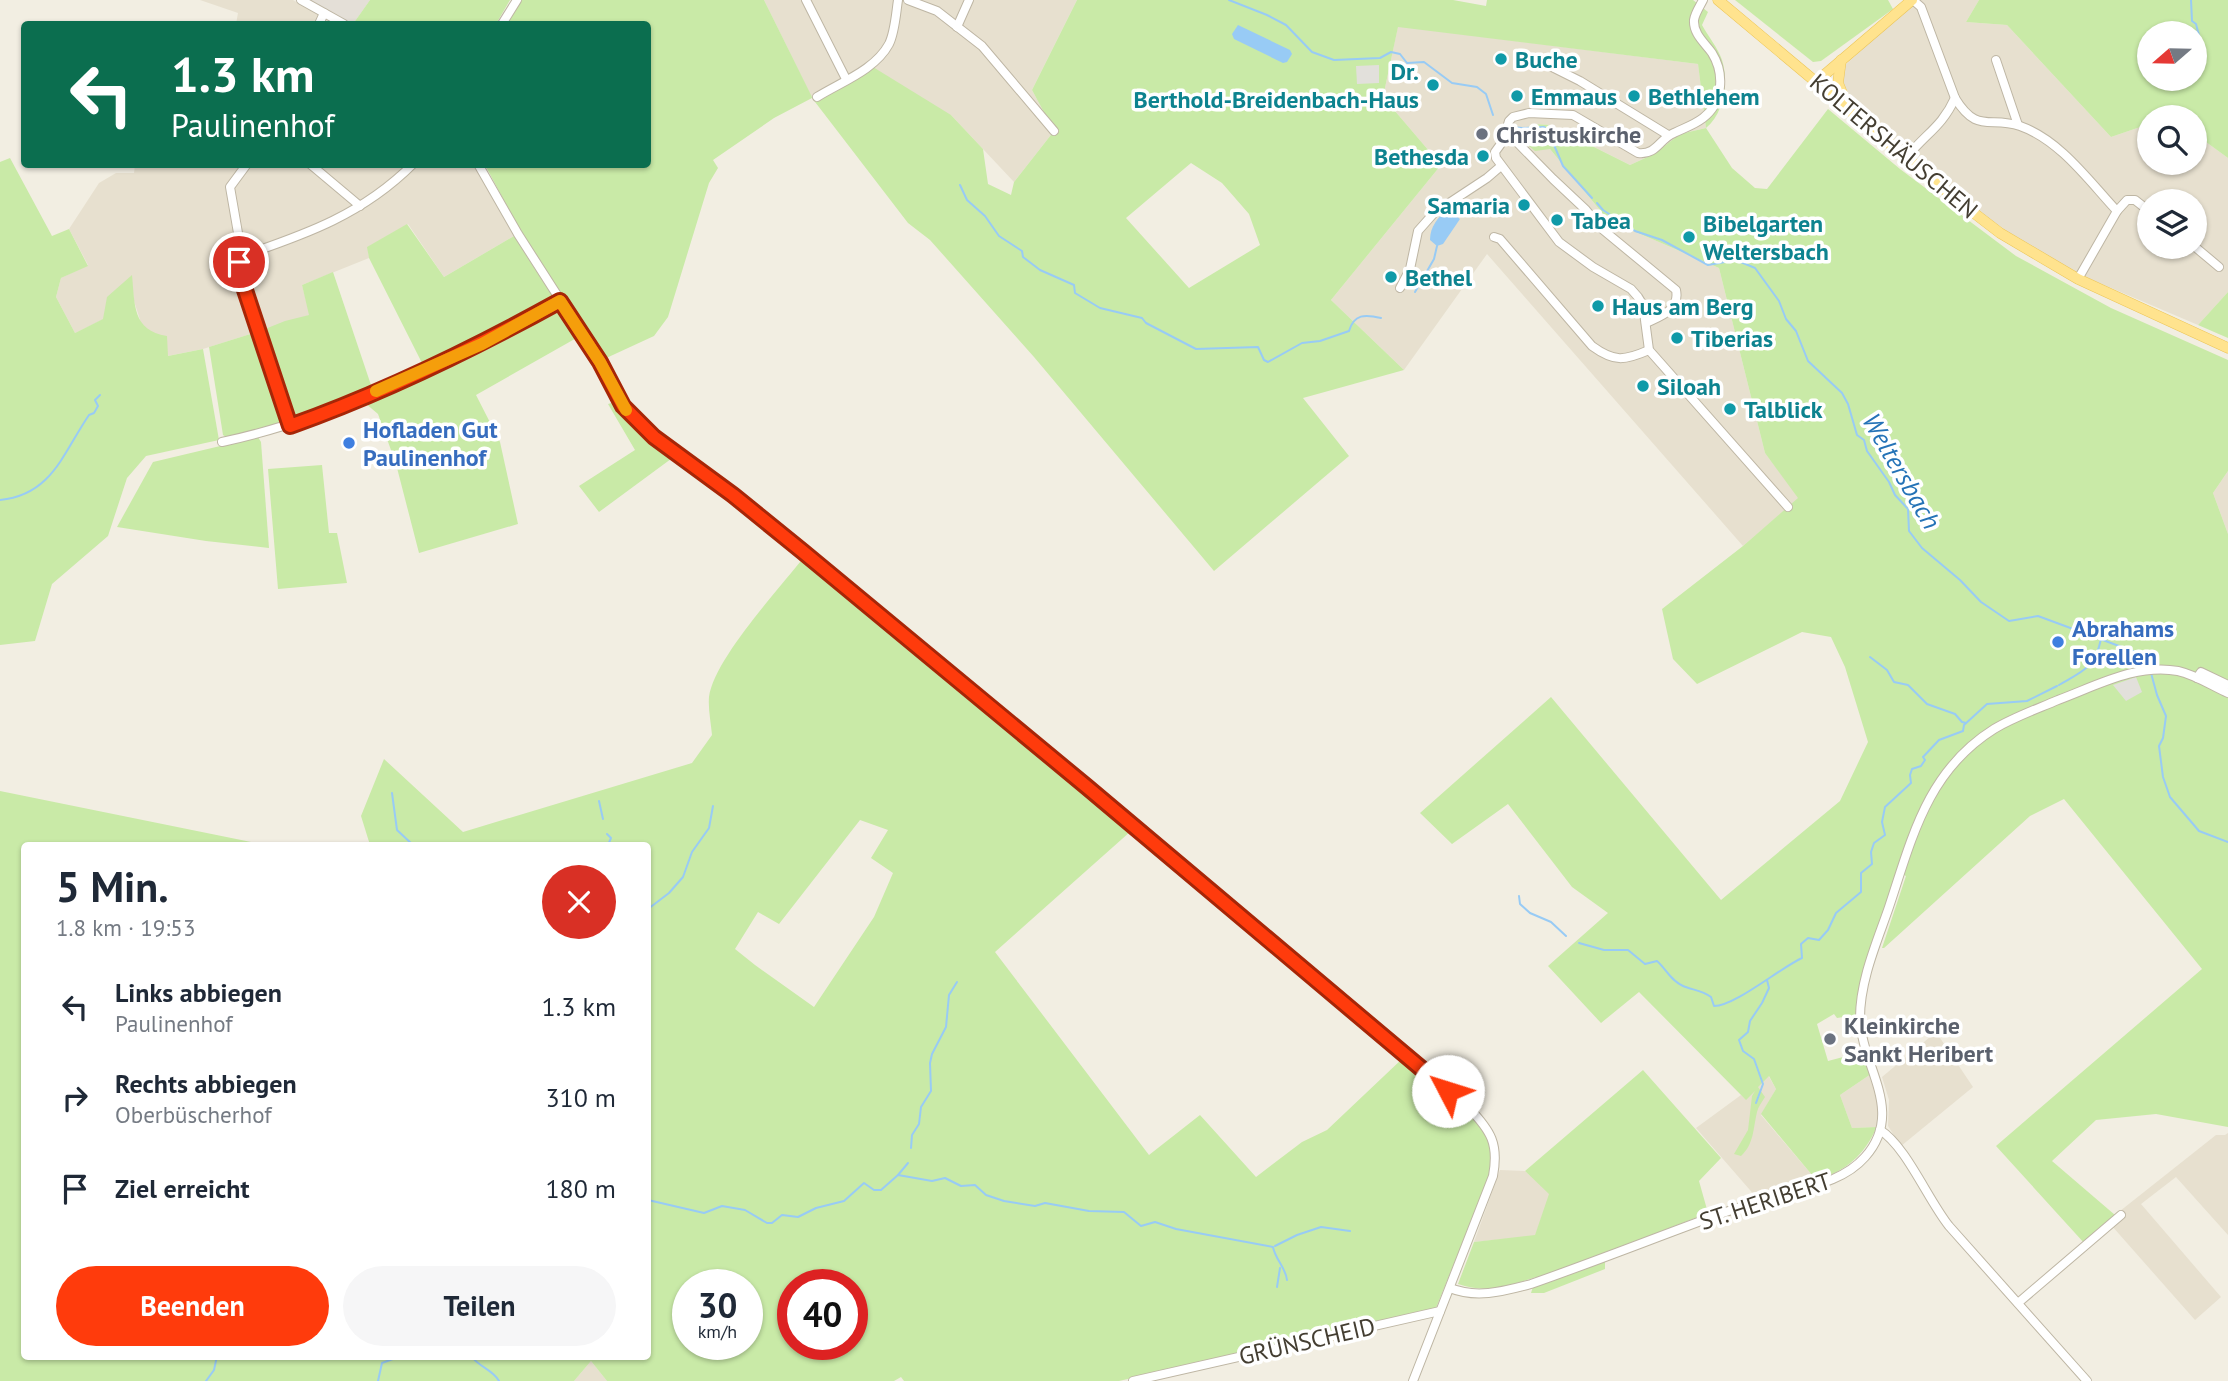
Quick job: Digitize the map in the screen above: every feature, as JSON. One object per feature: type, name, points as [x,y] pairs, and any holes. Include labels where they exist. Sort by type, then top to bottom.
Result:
[{"type":"main road","name":"KOLTERSHÄUSCHEN","points":[[1718,0],[2000,233],[2078,279],[2129,305],[2228,348]]},
{"type":"main road","points":[[1815,82],[1913,0]]},
{"type":"main road","points":[[1841,59],[1838,83],[1848,108]]},
{"type":"street","points":[[301,0],[339,21]]},
{"type":"street","points":[[504,21],[517,0]]},
{"type":"street","points":[[817,97],[881,55],[891,42],[898,0]]},
{"type":"street","points":[[908,0],[937,11],[993,57],[1054,131]]},
{"type":"street","points":[[957,27],[969,0]]},
{"type":"street","points":[[1703,0],[1694,19],[1695,28],[1717,65],[1720,75],[1719,93],[1712,108],[1696,123],[1668,135],[1650,152],[1638,153],[1573,115],[1529,113],[1513,117],[1509,121],[1495,152],[1500,166],[1559,242],[1593,267],[1631,289],[1638,297],[1643,305],[1649,350],[1788,508]]},
{"type":"street","points":[[1913,0],[1921,7],[1955,98],[1963,111],[1972,119],[1984,123],[2018,125],[2043,136],[2069,159],[2117,211]]},
{"type":"street","points":[[808,1],[846,79]]},
{"type":"street","points":[[320,21],[324,13]]},
{"type":"street","points":[[1996,60],[2018,125]]},
{"type":"street","points":[[1550,66],[1668,135]]},
{"type":"street","points":[[1906,158],[1923,137],[1935,131],[1955,98]]},
{"type":"street","points":[[1506,131],[1586,209],[1607,234],[1676,289],[1674,305],[1667,313],[1646,323]]},
{"type":"street","points":[[1400,288],[1410,269],[1418,232],[1434,213],[1487,178],[1500,166]]},
{"type":"street","points":[[244,168],[230,187],[242,256],[239,272],[290,426]]},
{"type":"street","points":[[315,168],[360,206]]},
{"type":"street","points":[[242,256],[331,223],[384,191],[409,168]]},
{"type":"street","points":[[480,168],[600,362],[623,406],[654,437],[733,495],[1087,787],[1486,1125],[1497,1159],[1493,1177],[1413,1381]]},
{"type":"street","points":[[2078,279],[2117,211],[2127,200],[2137,202]]},
{"type":"street","points":[[1494,237],[1500,239],[1592,346],[1606,356],[1625,359],[1649,350]]},
{"type":"street","points":[[2207,257],[2219,267]]},
{"type":"street","points":[[222,442],[290,426],[344,406],[482,344],[560,301]]},
{"type":"street","name":"ST. HERIBERT","points":[[1450,1288],[1475,1294],[1531,1284],[1730,1210],[1833,1180],[1854,1167],[1866,1157],[1880,1130],[1883,1105],[1865,1048],[1860,1018],[1862,994],[1919,817],[1934,788],[1961,755],[1994,729],[2029,712],[2144,670],[2179,671],[2197,678]]},
{"type":"street","points":[[2228,685],[2201,672],[2197,678],[2228,694]]},
{"type":"street","points":[[1880,1130],[1895,1143],[1949,1226],[2087,1381]]},
{"type":"street","points":[[2018,1303],[2121,1215]]},
{"type":"street","name":"GRÜNSCHEID","points":[[1132,1381],[1440,1311]]},
{"type":"shaded area","points":[[200,0],[293,0],[329,21],[237,21],[238,13]]},
{"type":"shaded area","points":[[308,0],[370,0],[355,21],[347,21]]},
{"type":"shaded area","points":[[764,0],[1077,0],[1032,90],[1054,131],[1014,182],[951,115],[812,98]]},
{"type":"shaded area","points":[[1916,0],[1979,0],[1966,22],[2007,25],[2111,137],[2137,128],[2137,175],[2207,175],[2207,143],[2228,158],[2228,292],[2198,325],[2076,273],[1975,209],[1857,109],[1840,86],[1843,67]]},
{"type":"shaded area","points":[[1398,26],[1698,64],[1706,128],[1680,134],[1654,154],[1630,165],[1550,125],[1534,124],[1514,134],[1550,149],[1608,220],[1719,268],[1765,453],[1799,498],[1743,546],[1487,254],[1404,370],[1331,300],[1441,165],[1383,97]]},
{"type":"shaded area","points":[[1379,65],[1379,83],[1357,84],[1356,66]]},
{"type":"shaded area","points":[[135,168],[476,168],[514,236],[444,277],[408,224],[368,247],[369,258],[302,285],[310,315],[203,349],[168,356],[153,333],[142,326],[134,301],[131,276],[104,319],[75,333],[56,297],[61,278],[88,265],[69,229],[99,183],[116,173],[134,173]]},
{"type":"shaded area","points":[[2228,471],[2228,534],[2213,493]]},
{"type":"shaded area","points":[[2136,677],[2142,692],[2126,701],[2113,685]]},
{"type":"shaded area","points":[[1936,1032],[1973,1087],[1901,1146],[1888,1126],[1889,1100],[1882,1077]]},
{"type":"shaded area","points":[[1871,1074],[1879,1104],[1877,1127],[1852,1128],[1840,1095]]},
{"type":"shaded area","points":[[1768,1075],[1776,1089],[1761,1115],[1817,1181],[1756,1197],[1696,1128],[1741,1095],[1746,1099]]},
{"type":"shaded area","points":[[2228,1133],[2228,1235],[2176,1177],[2141,1204],[2221,1297],[2195,1320],[2112,1226],[2115,1215],[2216,1135]]},
{"type":"shaded area","points":[[1500,1170],[1525,1171],[1550,1194],[1535,1236],[1474,1242]]},
{"type":"shaded area","points":[[591,1361],[607,1381],[574,1381]]},
{"type":"green space","points":[[370,0],[510,0],[498,21],[355,21]]},
{"type":"green space","points":[[521,0],[764,0],[812,97],[873,67],[951,115],[983,149],[988,184],[1011,195],[1014,182],[1054,131],[1032,90],[1077,0],[1453,0],[1486,6],[1487,0],[1693,0],[1708,12],[1702,25],[1722,60],[1724,69],[1725,87],[1721,106],[1706,128],[1698,64],[1398,27],[1383,97],[1441,165],[1331,300],[1404,370],[1303,398],[1349,456],[1214,571],[1034,357],[930,240],[908,223],[812,98],[774,118],[713,160],[718,168],[709,183],[668,317],[654,336],[602,360],[516,223],[487,168],[651,168],[651,21],[509,21]],"holes":[[[1191,163],[1222,183],[1249,214],[1260,245],[1189,288],[1126,218]]]},
{"type":"green space","points":[[1735,0],[1888,0],[1893,9],[1821,61],[1813,62]]},
{"type":"green space","points":[[1979,0],[2228,0],[2228,158],[2207,143],[2207,105],[2137,105],[2137,128],[2111,137],[2007,25],[1966,22]]},
{"type":"green space","points":[[1828,109],[1900,169],[2016,256],[2111,308],[2228,360],[2228,471],[2213,493],[2228,534],[2228,1127],[2156,1114],[2096,1120],[2052,1161],[2115,1215],[2085,1244],[1996,1146],[2202,969],[2064,799],[2030,816],[1882,948],[1906,876],[1898,872],[1856,1015],[1837,1018],[1834,1014],[1817,1024],[1828,1061],[1862,1052],[1871,1074],[1840,1095],[1852,1128],[1877,1127],[1866,1147],[1853,1161],[1817,1181],[1761,1114],[1776,1089],[1769,1076],[1758,1087],[1765,1097],[1758,1110],[1748,1146],[1741,1156],[1734,1154],[1748,1130],[1755,1091],[1746,1100],[1639,992],[1601,1023],[1548,966],[1608,913],[1572,887],[1508,804],[1452,844],[1420,813],[1551,697],[1721,900],[1840,801],[1868,742],[1845,667],[1831,637],[1802,632],[1697,684],[1673,659],[1662,609],[1743,546],[1798,498],[1765,453],[1719,268],[1608,220],[1550,149],[1535,151],[1514,134],[1534,124],[1550,125],[1630,165],[1654,154],[1680,134],[1706,128],[1732,168],[1755,188],[1767,189]]},
{"type":"green space","points":[[10,158],[52,236],[69,229],[88,266],[61,278],[56,297],[75,333],[103,319],[107,297],[132,275],[135,306],[141,322],[156,333],[167,336],[168,356],[203,349],[219,440],[146,456],[127,478],[108,536],[52,584],[35,641],[0,645],[0,162]]},
{"type":"green space","points":[[407,224],[444,277],[514,236],[555,300],[480,343],[424,367],[369,258],[367,247]]},
{"type":"green space","points":[[333,272],[373,391],[291,420],[260,331],[309,315],[302,285]]},
{"type":"green space","points":[[2228,292],[2228,338],[2198,325]]},
{"type":"green space","points":[[559,305],[580,336],[476,395],[500,442],[518,524],[419,553],[396,464],[378,414],[365,403],[328,415],[482,347]]},
{"type":"green space","points":[[257,332],[289,425],[226,437],[223,435],[209,347]]},
{"type":"green space","points":[[615,402],[635,427],[675,456],[599,512],[579,486],[635,450],[608,404]]},
{"type":"green space","points":[[258,437],[261,442],[269,548],[117,527],[153,462]]},
{"type":"green space","points":[[322,465],[329,533],[337,533],[347,583],[278,589],[268,469]]},
{"type":"green space","points":[[804,557],[1131,831],[995,952],[1149,1155],[1200,1115],[1256,1177],[1302,1142],[1327,1130],[1403,1058],[1480,1122],[1493,1155],[1490,1175],[1436,1308],[1119,1381],[904,1381],[901,1377],[894,1381],[607,1381],[591,1361],[574,1381],[0,1381],[0,791],[251,842],[21,842],[21,1360],[651,1360],[651,842],[369,842],[361,816],[384,759],[463,832],[692,763],[712,735],[709,697],[713,681],[735,644]],"holes":[[[860,820],[888,830],[871,858],[893,873],[874,917],[814,1007],[735,949],[758,912],[779,924]]]},
{"type":"green space","points":[[1643,1070],[1721,1158],[1699,1181],[1708,1213],[1605,1253],[1605,1269],[1544,1293],[1531,1293],[1536,1277],[1487,1289],[1458,1284],[1474,1242],[1535,1235],[1549,1194],[1525,1171]]},
{"type":"water","points":[[1238,25],[1290,50],[1292,54],[1287,62],[1283,63],[1234,39],[1232,34]]},
{"type":"water","points":[[1447,209],[1460,219],[1443,244],[1437,246],[1430,240],[1431,231]]},
{"type":"waterway","name":"Weltersbach","points":[[1229,0],[1286,25],[1312,52],[1334,60],[1380,58],[1391,52],[1400,54],[1407,63],[1424,62],[1452,83],[1477,87],[1486,94],[1493,115]]},
{"type":"waterway","points":[[2191,0],[2192,21]]},
{"type":"waterway","name":"Weltersbach","points":[[1513,127],[1544,127],[1563,166],[1592,198]]},
{"type":"waterway","points":[[960,185],[967,200],[985,216],[999,236],[1022,251],[1023,257],[1040,270],[1074,285],[1075,293],[1100,308],[1142,318],[1146,323],[1196,349],[1258,347],[1264,360],[1268,362],[1302,343],[1320,341],[1349,331],[1357,318],[1381,318]]},
{"type":"waterway","name":"Weltersbach","points":[[1597,203],[1635,231],[1662,240],[1708,265],[1736,260],[1755,268],[1779,301],[1786,319],[1796,331],[1808,361],[1842,393],[1857,435],[1864,440],[1867,451],[1895,495],[1908,509],[1909,531],[1922,548],[1981,602],[2009,621],[2038,616],[2146,656],[2149,668]]},
{"type":"waterway","points":[[1415,292],[1434,259],[1437,246]]},
{"type":"waterway","points":[[0,500],[32,490],[44,481],[63,457],[89,415],[94,413],[98,406],[95,400],[100,395]]},
{"type":"waterway","points":[[2059,685],[2087,668],[2101,639]]},
{"type":"waterway","points":[[1870,657],[1887,670],[1894,682],[1908,685],[1927,704],[1955,714],[1966,723]]},
{"type":"waterway","name":"Weltersbach","points":[[2151,673],[2166,716],[2159,746],[2163,777],[2170,797],[2199,831],[2228,842]]},
{"type":"waterway","points":[[1579,943],[1604,950],[1628,950],[1645,964],[1657,961],[1679,984],[1711,997],[1714,1006],[1734,1000],[1802,958],[1801,944],[1808,938],[1819,940],[1828,930],[1836,913],[1861,892],[1861,873],[1872,864],[1871,852],[1874,843],[1885,835],[1882,822],[1885,807],[1911,783],[1912,769],[1921,766],[1925,760],[1923,757],[1939,740],[1963,731],[1964,725],[1987,704],[2027,701],[2057,686]]},
{"type":"waterway","points":[[392,793],[397,830],[410,842]]},
{"type":"waterway","points":[[599,801],[603,819]]},
{"type":"waterway","points":[[651,907],[669,893],[683,877],[692,852],[709,828],[713,806]]},
{"type":"waterway","points":[[607,834],[611,838],[609,842]]},
{"type":"waterway","points":[[1519,896],[1520,904],[1530,913],[1551,922],[1566,936]]},
{"type":"waterway","points":[[1756,1103],[1763,1084],[1754,1059],[1743,1051],[1739,1040],[1748,1032],[1750,1021],[1762,1003],[1769,988],[1767,980]]},
{"type":"waterway","points":[[911,1148],[912,1135],[919,1124],[921,1107],[931,1091],[932,1054],[946,1027],[949,995],[957,982]]},
{"type":"waterway","points":[[898,1175],[908,1163]]},
{"type":"waterway","points":[[651,1201],[704,1213],[722,1206],[745,1210],[767,1223],[772,1223],[782,1215],[798,1217],[816,1208],[844,1201],[864,1183],[874,1190],[881,1190],[898,1175],[932,1181],[945,1178],[961,1186],[975,1185],[986,1195],[1004,1201],[1035,1206],[1045,1203],[1089,1211],[1124,1212],[1141,1226],[1155,1222],[1176,1229],[1273,1247],[1287,1280]]},
{"type":"waterway","points":[[1275,1246],[1321,1227],[1350,1231]]},
{"type":"waterway","points":[[1277,1287],[1280,1268]]},
{"type":"waterway","points":[[206,1381],[214,1370],[216,1360]]},
{"type":"waterway","points":[[378,1381],[382,1363],[390,1360]]},
{"type":"waterway","points":[[475,1360],[499,1381]]},
{"type":"slow traffic","points":[[376,391],[482,344],[560,301],[600,362],[626,410]]},
{"type":"place","name":"Buche","points":[[1501,59]]},
{"type":"place","name":"Dr. Berthold-Breidenbach-Haus","points":[[1433,85]]},
{"type":"place","name":"Emmaus","points":[[1517,96]]},
{"type":"place","name":"Bethlehem","points":[[1634,96]]},
{"type":"place","name":"Christuskirche","points":[[1482,134]]},
{"type":"place","name":"Bethesda","points":[[1483,156]]},
{"type":"place","name":"Samaria","points":[[1524,205]]},
{"type":"place","name":"Tabea","points":[[1557,220]]},
{"type":"place","name":"Bibelgarten Weltersbach","points":[[1689,237]]},
{"type":"place","name":"Bethel","points":[[1391,277]]},
{"type":"place","name":"Haus am Berg","points":[[1598,306]]},
{"type":"place","name":"Tiberias","points":[[1677,338]]},
{"type":"place","name":"Siloah","points":[[1643,386]]},
{"type":"place","name":"Talblick","points":[[1730,409]]},
{"type":"place","name":"Hofladen Gut Paulinenhof","points":[[349,443]]},
{"type":"place","name":"Abrahams Forellen","points":[[2058,642]]},
{"type":"place","name":"Kleinkirche Sankt Heribert","points":[[1830,1039]]},
{"type":"route","points":[[239,262],[239,272],[290,426],[344,406],[482,344],[560,301],[600,362],[623,406],[654,437],[733,495],[802,551],[1448,1091]]}]
